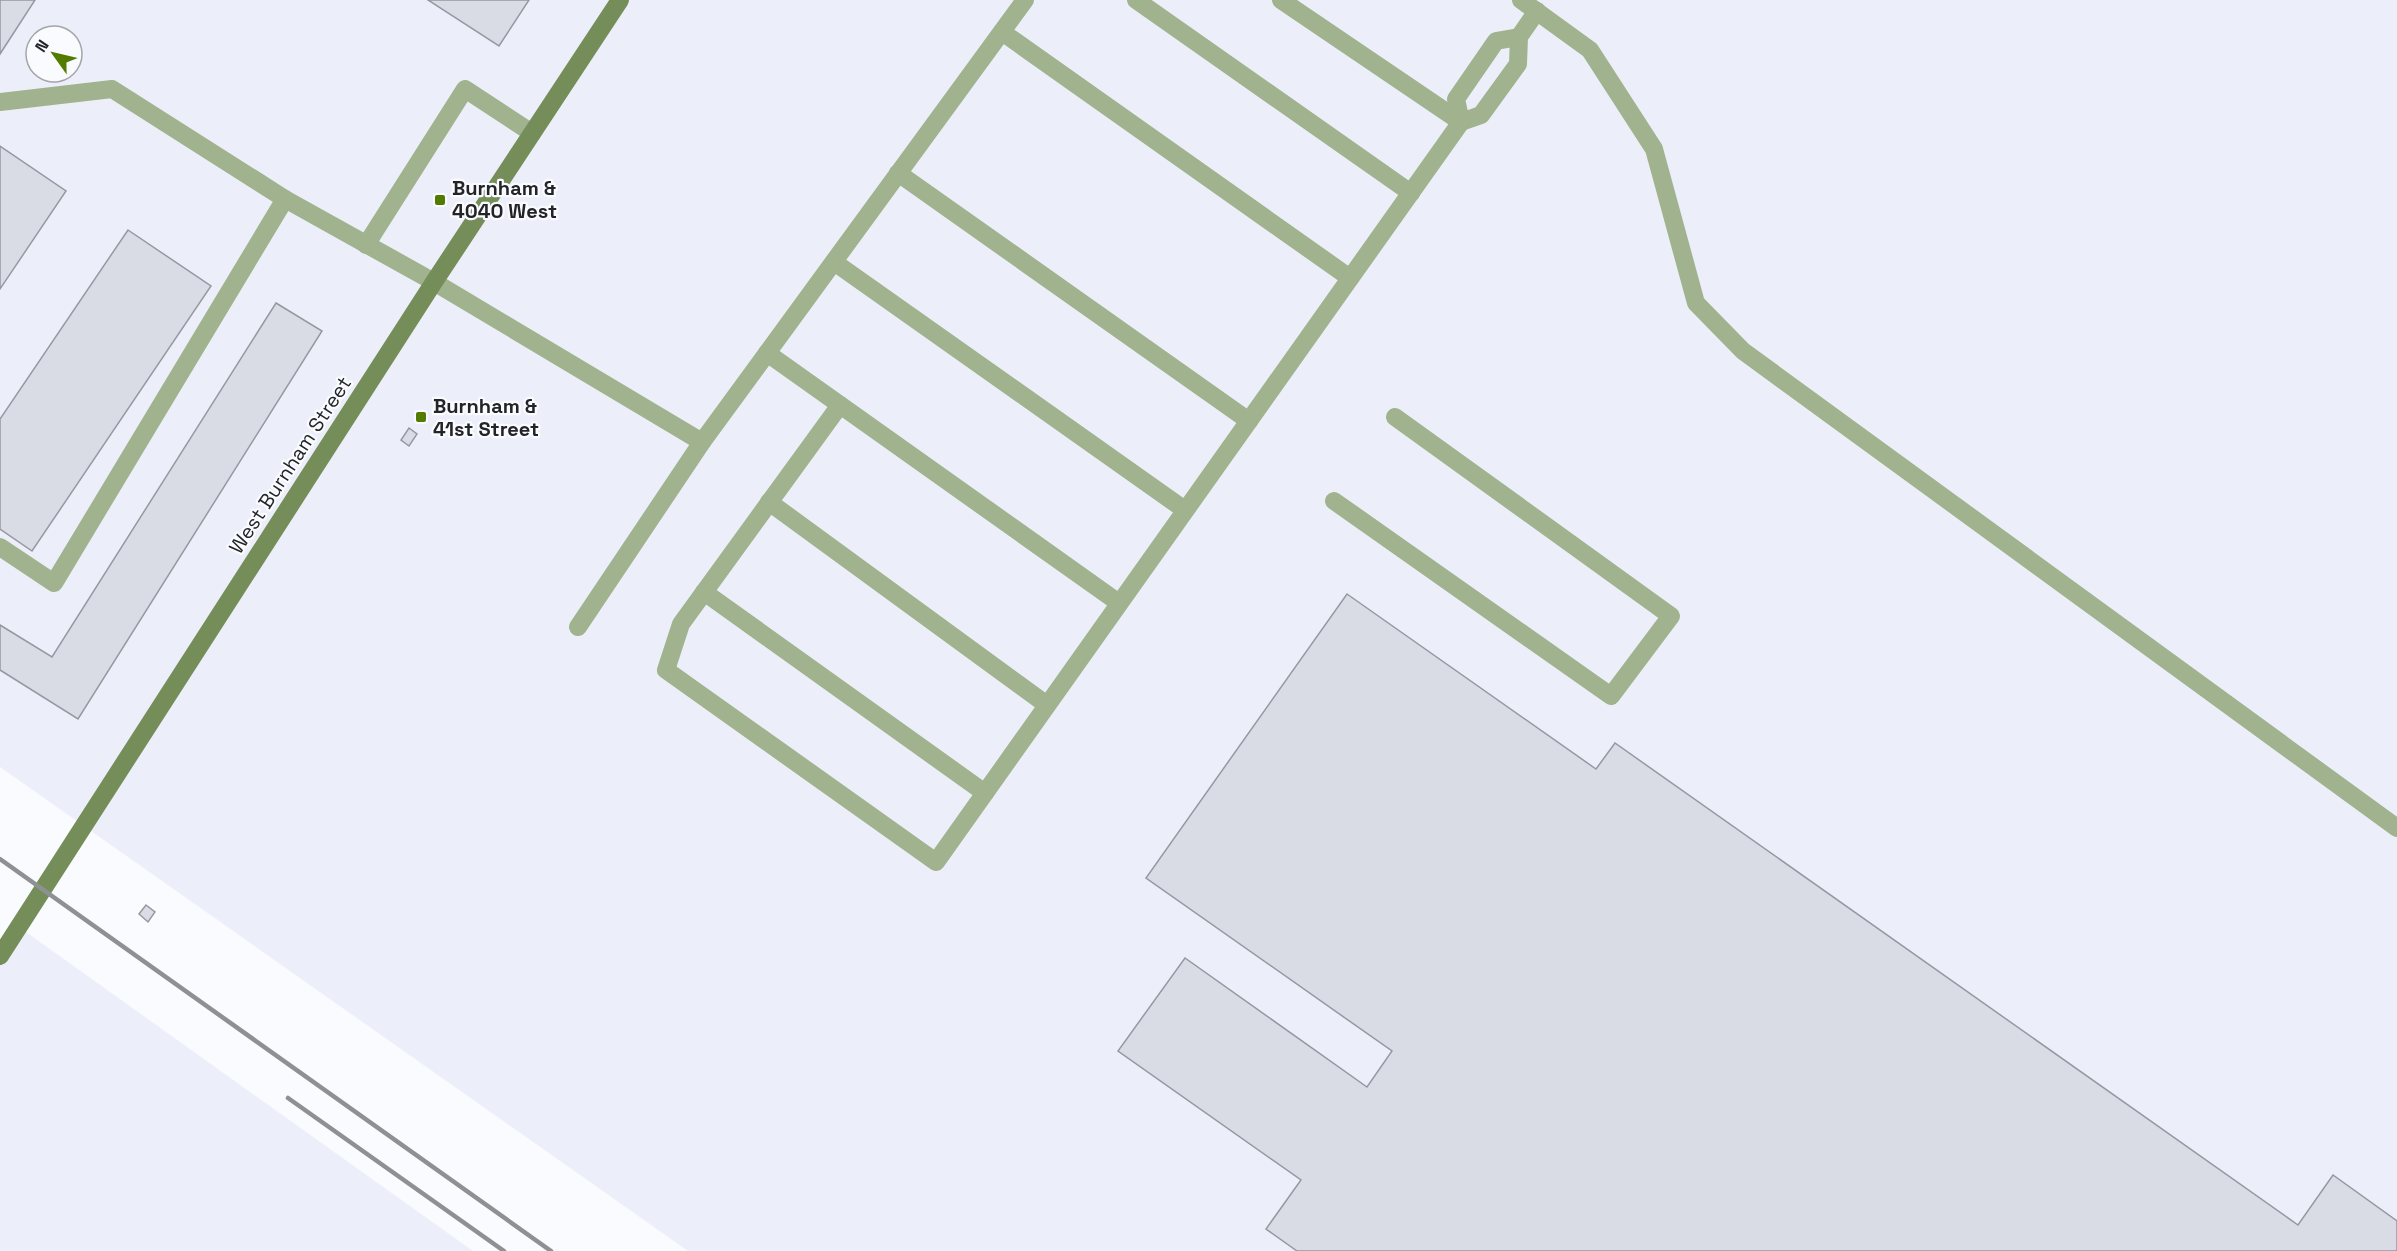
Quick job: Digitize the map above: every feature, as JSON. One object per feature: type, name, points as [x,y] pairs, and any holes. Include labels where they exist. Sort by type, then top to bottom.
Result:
[{"type":"street","name":"West Burnham Street","points":[[0,956],[434,282],[620,0]]},
{"type":"lane","points":[[578,627],[702,442],[1025,0]]},
{"type":"lane","points":[[1136,0],[1411,193]]},
{"type":"lane","points":[[1281,0],[1461,123]]},
{"type":"lane","points":[[1521,0],[1590,50],[1654,150],[1696,303],[1743,351],[2397,828]]},
{"type":"lane","points":[[840,405],[681,624],[666,670],[936,862],[1461,123],[1481,115],[1518,64],[1519,37],[1536,11]]},
{"type":"lane","points":[[1002,32],[1350,279]]},
{"type":"lane","points":[[1461,123],[1456,99],[1496,41],[1519,37]]},
{"type":"lane","points":[[0,102],[112,88],[285,199],[434,282],[702,442]]},
{"type":"lane","points":[[366,245],[465,89],[532,133]]},
{"type":"lane","points":[[898,173],[1249,421]]},
{"type":"lane","points":[[0,547],[54,583],[285,199]]},
{"type":"lane","points":[[834,262],[1185,510]]},
{"type":"lane","points":[[767,353],[1119,603]]},
{"type":"lane","points":[[1334,501],[1611,696],[1671,616],[1395,417]]},
{"type":"lane","points":[[769,502],[1047,705]]},
{"type":"lane","points":[[704,592],[985,793]]},
{"type":"shaded area","points":[[0,0],[2397,0],[2397,1251],[688,1251],[0,767]]},
{"type":"shaded area","points":[[19,927],[473,1251],[0,1251],[0,956]]},
{"type":"building","points":[[0,0],[35,0],[0,54]]},
{"type":"building","points":[[428,0],[529,0],[499,46]]},
{"type":"building","points":[[0,146],[66,191],[0,289]]},
{"type":"building","points":[[128,230],[211,286],[32,551],[0,529],[0,419]]},
{"type":"building","points":[[276,303],[322,331],[78,719],[0,670],[0,625],[52,657]]},
{"type":"building","points":[[409,428],[417,434],[409,446],[401,440]]},
{"type":"building","points":[[1347,594],[1596,769],[1615,743],[2298,1225],[2333,1175],[2397,1221],[2397,1251],[1297,1251],[1266,1229],[1301,1180],[1118,1051],[1185,958],[1367,1087],[1392,1051],[1146,878]]},
{"type":"building","points":[[146,905],[155,912],[148,922],[139,914]]},
{"type":"railway","points":[[0,859],[551,1251]]},
{"type":"railway","points":[[288,1098],[504,1251]]},
{"type":"place","name":"Burnham & 4040 West","points":[[440,200]]},
{"type":"place","name":"Burnham & 41st Street","points":[[421,417]]}]
